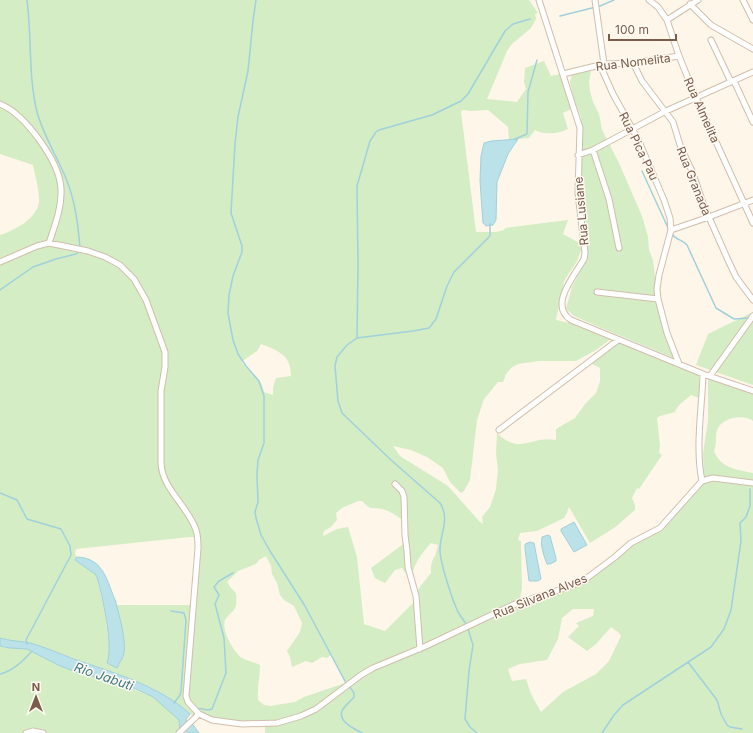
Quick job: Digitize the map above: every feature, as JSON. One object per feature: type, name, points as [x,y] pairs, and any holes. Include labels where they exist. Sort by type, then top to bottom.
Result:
[{"type":"street","name":"Rua Lusiane","points":[[539,0],[580,128],[578,193],[585,253],[580,265],[565,290],[562,300],[563,312],[571,320],[618,340],[703,374],[753,391]]},
{"type":"street","name":"Rua Pica Pau","points":[[595,0],[602,65],[613,94],[632,128],[664,200],[670,218],[671,230]]},
{"type":"street","name":"Rua Almelita","points":[[649,0],[658,7],[667,20],[678,56],[753,223]]},
{"type":"street","points":[[667,20],[698,0]]},
{"type":"street","points":[[743,0],[753,20]]},
{"type":"street","points":[[690,4],[702,18],[711,25],[753,49]]},
{"type":"street","points":[[711,40],[753,122]]},
{"type":"street","name":"Rua Nomelita","points":[[563,74],[602,65],[633,63],[678,56]]},
{"type":"street","name":"Rua Granada","points":[[633,63],[642,81],[666,111],[672,122],[709,217],[736,277],[753,300]]},
{"type":"street","points":[[578,155],[593,150],[666,111],[753,72]]},
{"type":"street","points":[[0,104],[13,111],[31,129],[45,148],[60,180],[60,206],[49,243]]},
{"type":"street","points":[[593,150],[609,199],[619,248]]},
{"type":"street","points":[[679,364],[667,333],[658,298],[657,283],[671,230],[753,200]]},
{"type":"street","points":[[0,262],[49,243],[99,254],[112,260],[126,270],[134,279],[144,295],[164,349],[165,367],[161,398],[162,468],[166,481],[194,526],[198,548],[186,696],[188,702],[199,714],[179,733]]},
{"type":"street","points":[[597,292],[658,298]]},
{"type":"street","points":[[710,376],[753,316]]},
{"type":"street","points":[[499,430],[562,384],[618,340]]},
{"type":"street","points":[[703,374],[700,443],[702,481],[713,478],[753,483]]},
{"type":"street","name":"Rua Silvana Alves","points":[[199,714],[210,720],[235,724],[258,724],[276,723],[292,719],[316,709],[352,681],[373,668],[420,649],[515,604],[583,581],[631,543],[660,528],[702,481]]},
{"type":"street","points":[[394,484],[402,491],[404,497],[408,567],[416,596],[420,649]]},
{"type":"street","points":[[26,733],[33,731],[43,733]]},
{"type":"green space","points":[[0,0],[529,0],[538,13],[535,14],[536,19],[531,28],[512,44],[507,51],[487,99],[517,102],[526,89],[524,82],[525,68],[544,61],[551,76],[561,74],[573,108],[563,113],[568,129],[552,133],[543,133],[535,130],[529,138],[509,140],[508,127],[488,110],[462,110],[461,112],[476,232],[496,232],[504,230],[505,228],[568,220],[563,234],[583,245],[577,261],[564,281],[556,320],[574,324],[612,338],[596,350],[576,361],[539,361],[518,364],[511,368],[506,374],[503,382],[498,382],[484,399],[477,420],[470,480],[464,491],[461,493],[450,482],[443,468],[427,457],[411,450],[393,446],[400,456],[448,486],[483,524],[482,517],[490,507],[496,489],[498,470],[496,454],[497,433],[505,440],[520,444],[547,439],[556,440],[556,429],[575,418],[586,403],[596,393],[600,381],[600,368],[590,363],[620,342],[696,371],[699,376],[699,398],[691,395],[676,409],[675,412],[657,418],[660,445],[659,453],[662,455],[639,489],[637,488],[632,498],[635,505],[635,510],[614,528],[590,543],[569,507],[564,518],[537,531],[520,533],[518,540],[521,541],[522,588],[520,598],[523,600],[569,588],[592,575],[647,535],[662,527],[704,478],[703,453],[708,421],[708,379],[753,393],[753,421],[739,417],[723,422],[717,430],[714,451],[717,457],[725,465],[753,473],[753,733],[265,733],[265,725],[209,721],[190,714],[152,688],[115,673],[30,643],[13,642],[0,638],[0,235],[11,231],[29,219],[37,208],[39,199],[33,165],[0,154]],"holes":[[[261,344],[283,355],[289,363],[291,376],[276,378],[273,387],[273,395],[264,392],[261,383],[241,362],[257,351]],[[358,501],[362,501],[371,508],[388,511],[406,522],[406,542],[371,568],[375,578],[385,583],[395,570],[402,568],[410,580],[416,564],[423,552],[431,543],[438,545],[431,565],[431,573],[419,588],[416,595],[416,600],[385,631],[364,624],[357,557],[348,527],[337,529],[323,536],[324,531],[331,527],[337,520],[336,513],[342,508]],[[196,537],[198,541],[192,605],[116,605],[120,617],[124,644],[117,667],[107,663],[110,653],[105,613],[97,577],[75,560],[77,557],[75,554],[76,549]],[[266,556],[271,566],[272,574],[277,583],[280,595],[284,600],[294,606],[302,623],[300,632],[287,651],[292,667],[306,661],[312,663],[322,657],[327,658],[331,655],[345,683],[304,697],[295,702],[270,706],[264,705],[258,700],[260,665],[244,659],[239,655],[229,641],[224,625],[225,620],[234,609],[236,602],[236,593],[227,582],[238,571],[256,564],[259,560]],[[573,609],[594,609],[593,616],[576,623],[579,626],[568,637],[587,651],[596,644],[611,627],[621,636],[609,661],[596,674],[563,692],[541,712],[531,694],[526,679],[512,681],[508,669],[520,664],[547,660],[558,639],[562,618]]]},
{"type":"green space","points":[[591,70],[589,82],[590,91],[593,102],[599,114],[602,130],[619,163],[642,216],[648,237],[649,250],[653,260],[658,303],[674,358],[574,316],[566,309],[572,287],[588,255],[580,157],[582,129],[581,117],[574,100],[570,82],[572,75]]},
{"type":"green space","points":[[753,312],[753,385],[696,365],[708,334]]},
{"type":"green space","points":[[0,646],[27,649],[58,665],[81,674],[111,680],[153,697],[179,720],[188,733],[0,733]]},
{"type":"water","points":[[518,139],[508,154],[497,182],[496,220],[493,225],[486,226],[483,223],[480,181],[481,156],[484,143]]},
{"type":"water","points":[[574,522],[587,545],[574,552],[561,529]]},
{"type":"water","points":[[548,535],[550,536],[556,558],[556,561],[550,564],[547,564],[542,544],[542,537]]},
{"type":"water","points":[[530,542],[534,543],[541,579],[538,581],[529,581],[525,544]]},
{"type":"water","points":[[77,557],[86,558],[94,562],[99,567],[104,573],[116,602],[124,642],[123,655],[117,668],[107,663],[109,655],[108,633],[97,577],[75,560]]},
{"type":"water","name":"Rio Jabuti","points":[[0,638],[41,646],[120,675],[150,688],[164,695],[190,714],[186,719],[187,725],[191,722],[199,733],[188,733],[185,730],[180,731],[179,720],[153,697],[111,680],[81,674],[58,665],[27,649],[0,646]]},
{"type":"waterway","points":[[27,0],[34,98],[43,128],[65,176],[74,203],[80,248]]},
{"type":"waterway","points":[[256,0],[248,71],[238,117],[231,213],[242,246],[242,252],[233,276],[229,295],[228,313],[233,340],[238,354],[259,381],[264,396],[264,443],[258,460],[258,502],[255,512],[261,535],[305,606],[346,683]]},
{"type":"waterway","points":[[560,16],[600,6],[614,0]]},
{"type":"waterway","points":[[357,338],[357,186],[370,141],[379,130],[432,115],[461,101],[468,94],[505,31],[513,24],[530,19]]},
{"type":"waterway","points":[[515,139],[527,134],[528,92],[537,60]]},
{"type":"waterway","points":[[642,171],[669,230]]},
{"type":"waterway","points":[[467,625],[458,612],[442,565],[440,545],[445,521],[443,509],[440,503],[391,460],[342,413],[338,401],[335,366],[337,357],[347,345],[357,338],[429,328],[436,319],[447,286],[454,272],[490,236],[490,224]]},
{"type":"waterway","points":[[672,234],[675,238],[687,245],[716,308],[734,319],[749,318]]},
{"type":"waterway","points":[[0,290],[33,267],[76,254],[79,251]]},
{"type":"waterway","points":[[602,733],[623,705],[711,647],[724,629],[731,610],[741,541],[740,523],[746,517],[750,506],[750,489]]},
{"type":"waterway","points":[[0,493],[17,500],[27,519],[61,529],[70,546],[71,555],[26,640],[27,644]]},
{"type":"waterway","points":[[197,709],[212,709],[226,673],[224,638],[215,604],[219,595],[214,587],[219,581],[233,573]]},
{"type":"waterway","points":[[171,611],[184,613],[186,620],[181,691],[174,703]]},
{"type":"waterway","points":[[468,629],[473,645],[465,719],[470,727],[477,733]]},
{"type":"waterway","points":[[0,674],[13,668],[32,651]]},
{"type":"waterway","points":[[688,662],[717,700],[721,714],[727,725],[742,729]]},
{"type":"waterway","points":[[349,686],[354,693],[354,697],[343,709],[341,715],[342,719],[348,725],[362,733]]}]
